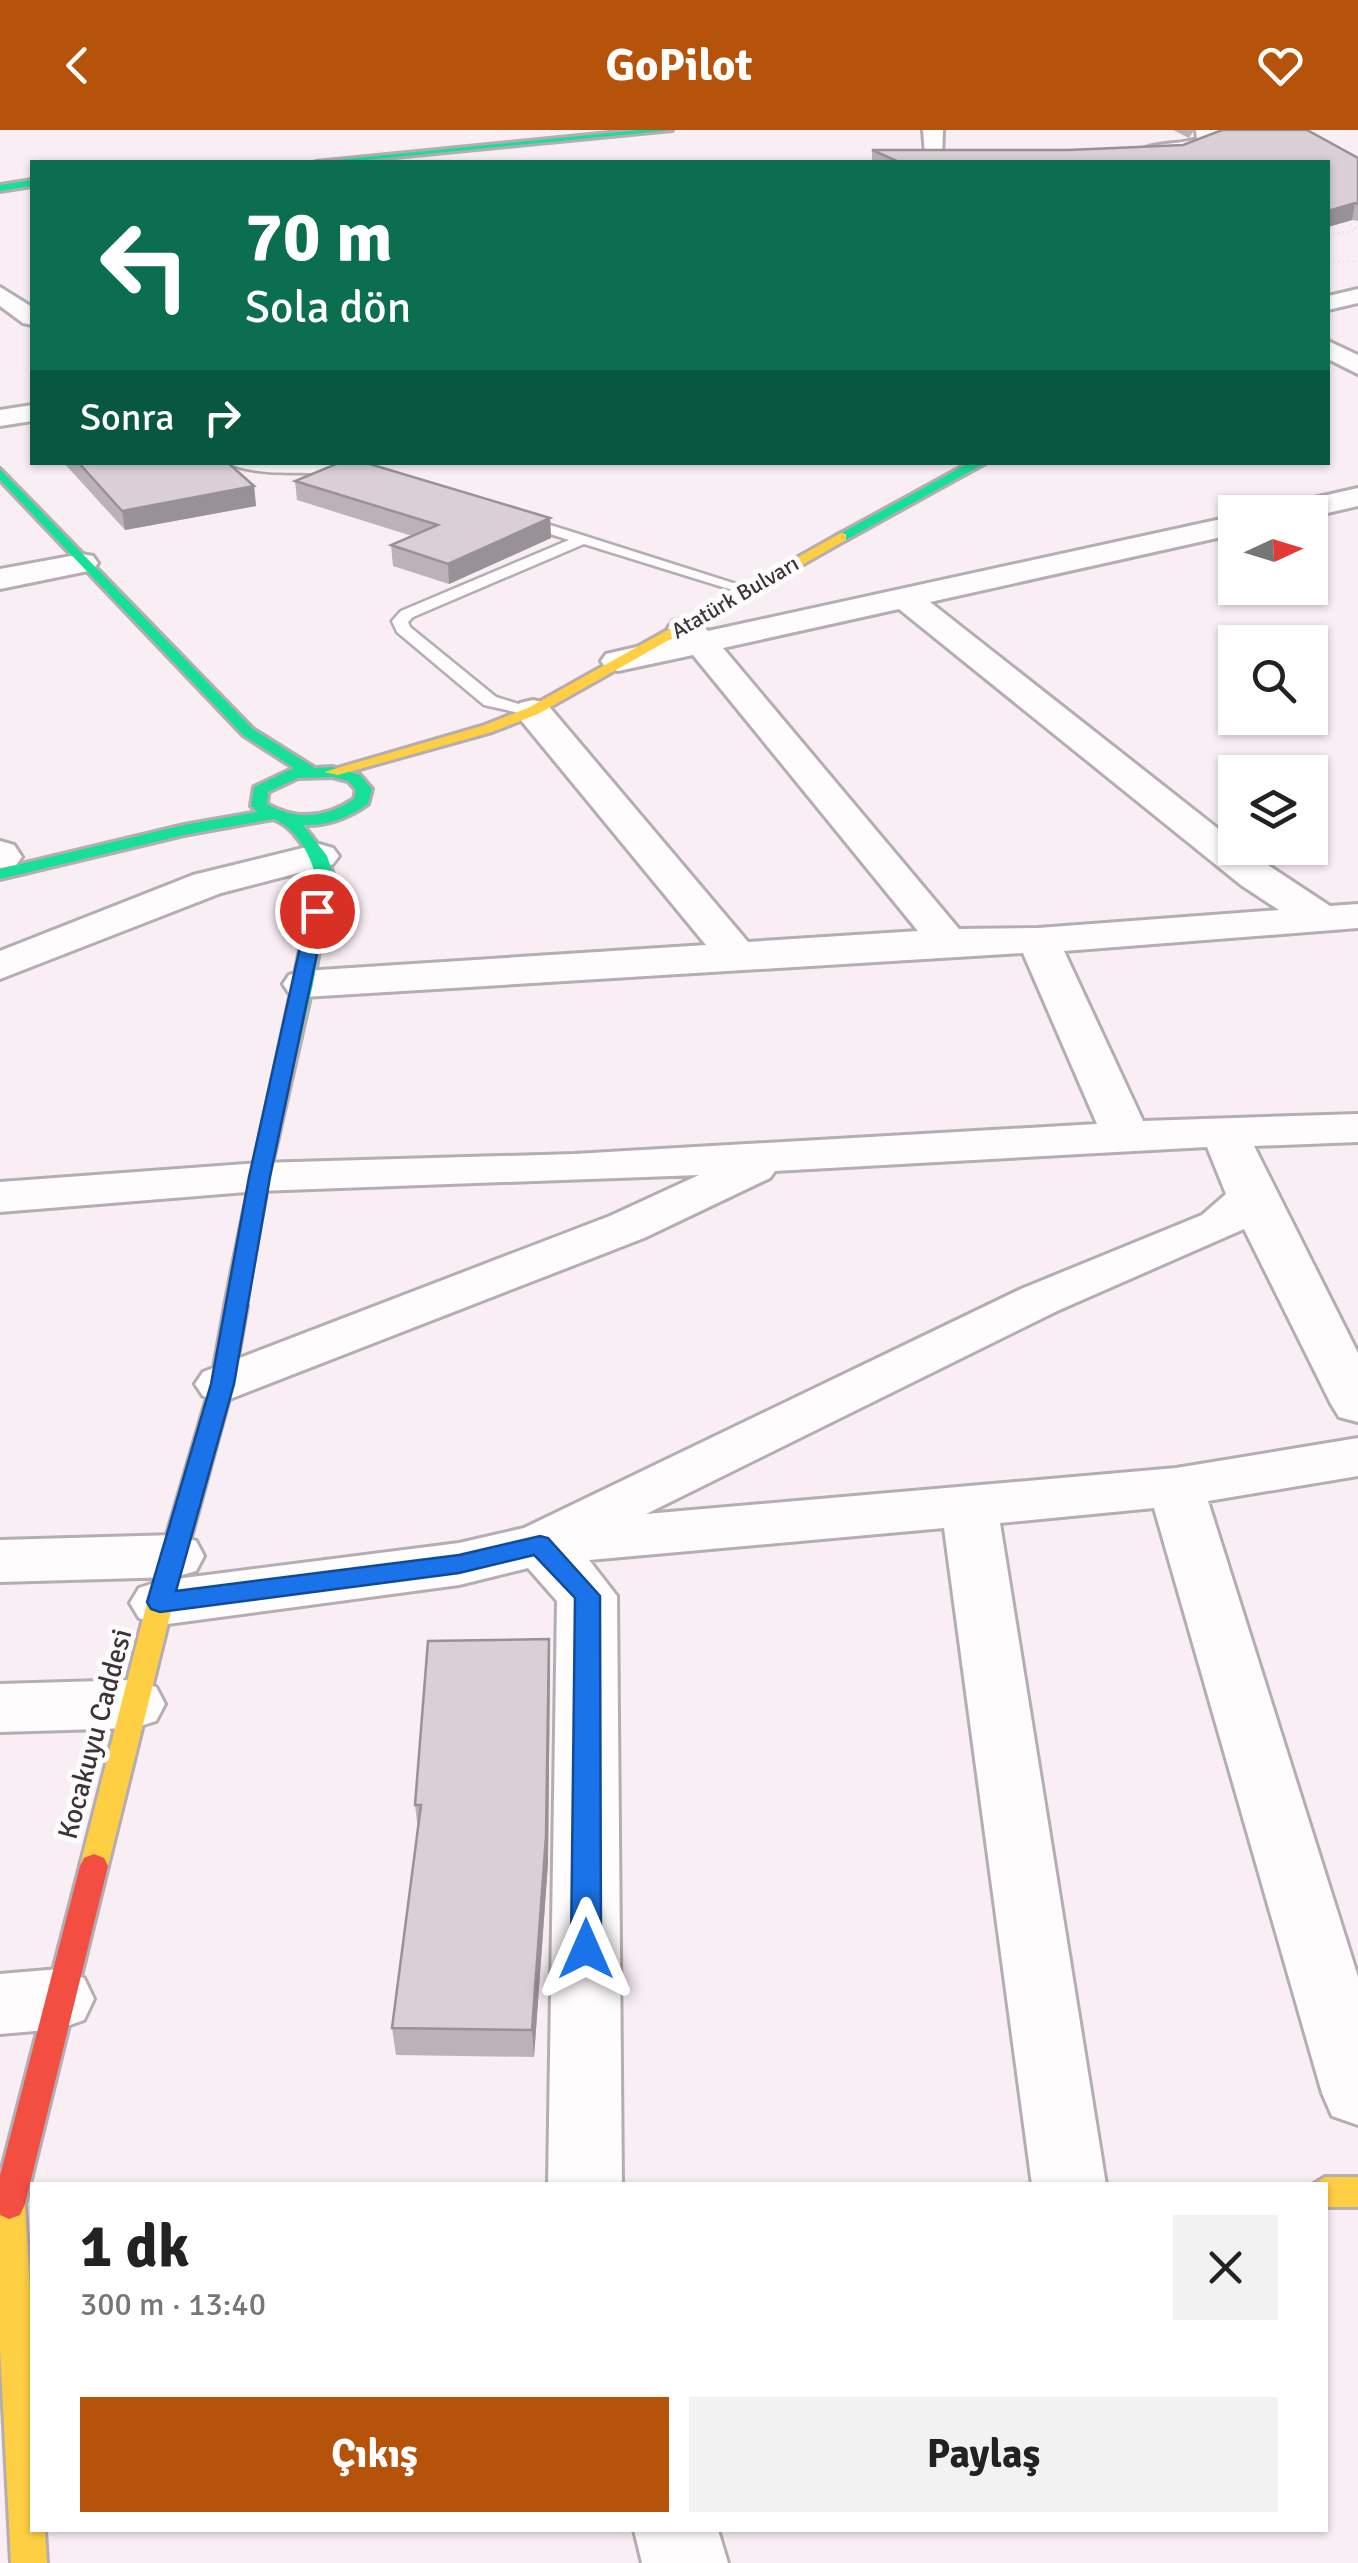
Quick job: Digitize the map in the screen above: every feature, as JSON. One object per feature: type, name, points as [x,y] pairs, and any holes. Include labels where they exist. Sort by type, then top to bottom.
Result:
[{"type":"street","points":[[362,160],[424,157],[534,139],[668,130]]},
{"type":"street","points":[[933,130],[935,159]]},
{"type":"street","points":[[1154,160],[1128,154],[1181,151],[1209,142],[1204,133],[1212,130]]},
{"type":"street","points":[[0,188],[30,183]]},
{"type":"street","points":[[0,294],[30,316]]},
{"type":"street","points":[[1330,303],[1358,296]]},
{"type":"street","points":[[1330,335],[1358,334]]},
{"type":"street","points":[[1330,351],[1358,366]]},
{"type":"street","points":[[0,418],[30,413]]},
{"type":"street","name":"Atatürk Bulvarı","points":[[693,636],[746,590],[976,465]]},
{"type":"street","points":[[0,473],[82,564],[248,732],[321,771],[361,783],[365,795]]},
{"type":"street","points":[[1328,504],[1358,497]]},
{"type":"street","points":[[235,794],[487,729],[534,711],[618,661],[693,636],[904,597],[1218,528]]},
{"type":"street","points":[[0,579],[82,564]]},
{"type":"street","points":[[904,597],[1254,878],[1341,918]]},
{"type":"street","points":[[693,636],[948,942]]},
{"type":"street","points":[[534,711],[736,956]]},
{"type":"street","points":[[0,966],[207,884],[319,856],[348,812],[365,795],[487,729]]},
{"type":"street","points":[[248,732],[267,783]]},
{"type":"street","points":[[267,783],[256,801],[319,856]]},
{"type":"street","points":[[1,860],[205,803]]},
{"type":"street","points":[[1,860],[184,830],[280,818],[320,820],[348,812]]},
{"type":"street","name":"Kocakuyu Caddesi","points":[[28,2563],[14,2204],[29,2001],[134,1704],[188,1496],[222,1384],[260,1177],[304,984],[324,874],[319,856]]},
{"type":"street","points":[[304,984],[1341,918]]},
{"type":"street","points":[[1038,940],[1126,1136]]},
{"type":"street","points":[[0,1196],[260,1177],[574,1168],[1126,1136],[1358,1128]]},
{"type":"street","points":[[1225,1134],[1252,1198],[1358,1404]]},
{"type":"street","points":[[222,1384],[627,1227],[781,1155]]},
{"type":"street","points":[[540,1544],[1039,1300],[1218,1225],[1252,1198]]},
{"type":"street","points":[[0,1562],[167,1579],[459,1564],[540,1544],[1176,1487],[1358,1457]]},
{"type":"street","points":[[1176,1487],[1358,2093]]},
{"type":"street","points":[[969,1506],[1069,2182]]},
{"type":"street","points":[[540,1544],[588,1596],[585,2182]]},
{"type":"street","points":[[0,1708],[134,1704]]},
{"type":"street","points":[[1328,2192],[1358,2192]]},
{"type":"street","points":[[676,2532],[684,2563]]},
{"type":"lane","points":[[328,465],[372,475]]},
{"type":"lane","points":[[512,518],[746,590]]},
{"type":"lane","points":[[534,711],[490,701],[403,630],[400,621],[407,614],[582,540]]},
{"type":"path","points":[[1330,217],[1356,229],[1347,232]]},
{"type":"path","points":[[1330,234],[1358,232]]},
{"type":"path","points":[[1330,262],[1358,261]]},
{"type":"building","points":[[1222,130],[1307,130],[1358,158],[1358,204],[1330,210],[1330,160],[894,160],[872,150],[1068,150],[1183,145]]},
{"type":"building","points":[[81,465],[230,465],[254,486],[122,511]]},
{"type":"building","points":[[334,465],[373,465],[550,518],[448,564],[391,545],[438,525],[295,481]]},
{"type":"building","points":[[549,1639],[546,1836],[532,2030],[392,2028],[421,1805],[415,1805],[428,1641]]},
{"type":"traffic: fast","points":[[342,160],[668,130]]},
{"type":"traffic: fast","points":[[0,188],[30,183]]},
{"type":"traffic: fast","points":[[841,537],[975,465]]},
{"type":"traffic: fast","points":[[0,473],[248,732],[309,771]]},
{"type":"traffic: fast","points":[[332,772],[354,778],[364,789],[362,801],[337,815],[311,821],[285,818],[259,806],[260,790],[295,773],[332,772]]},
{"type":"traffic: fast","points":[[0,874],[184,830],[271,815]]},
{"type":"traffic: fast","points":[[236,1306],[259,1177],[304,984],[324,874],[319,856],[290,820]]},
{"type":"traffic: slow","points":[[332,772],[487,729],[533,711],[841,537]]},
{"type":"traffic: slow","points":[[94,1866],[160,1603],[222,1384],[236,1306]]},
{"type":"traffic: slow","points":[[1328,2192],[1358,2192]]},
{"type":"traffic: slow","points":[[9,2204],[29,2563]]},
{"type":"traffic: jam","points":[[9,2204],[94,1866]]},
{"type":"route","points":[[317,911],[260,1177],[222,1384],[160,1602],[459,1564],[540,1544],[588,1596],[586,1949]]}]
